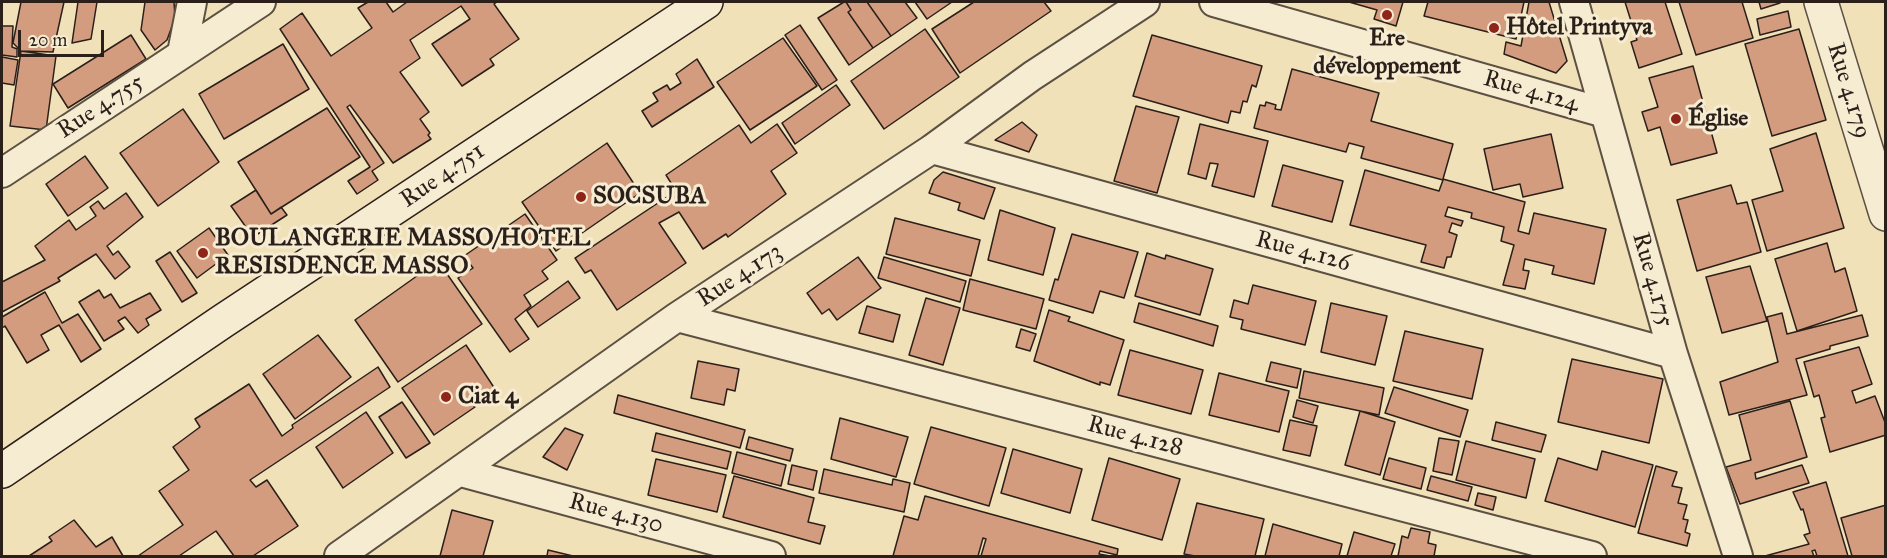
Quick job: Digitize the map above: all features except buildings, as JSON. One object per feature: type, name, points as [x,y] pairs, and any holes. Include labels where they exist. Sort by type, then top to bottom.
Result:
[{"type":"main road","name":"Rue 4.751","points":[[2,471],[223,321],[706,2]]},
{"type":"main road","name":"Rue 4.179","points":[[1821,2],[1886,214]]},
{"type":"street","points":[[182,53],[192,2]]},
{"type":"street","name":"Rue 4.755","points":[[2,173],[261,2]]},
{"type":"street","name":"Rue 4.173","points":[[339,556],[678,317],[932,149],[1032,76],[1145,2]]},
{"type":"street","name":"Rue 4.124","points":[[1214,2],[1605,113]]},
{"type":"street","name":"Rue 4.175","points":[[1574,2],[1673,354],[1738,556]]},
{"type":"street","name":"Rue 4.126","points":[[932,149],[1673,354]]},
{"type":"street","name":"Rue 4.128","points":[[678,317],[1592,556]]},
{"type":"street","name":"Rue 4.130","points":[[461,471],[771,556]]},
{"type":"place","name":"Ere développement","points":[[1387,15]]},
{"type":"place","name":"Hôtel Printyva","points":[[1494,28]]},
{"type":"place","name":"Église","points":[[1676,119]]},
{"type":"place","name":"SOCSUBA","points":[[581,197]]},
{"type":"place","name":"BOULANGERIE MASSO/HOTEL RESISDENCE MASSO","points":[[203,253]]},
{"type":"place","name":"Ciat 4","points":[[446,397]]}]
